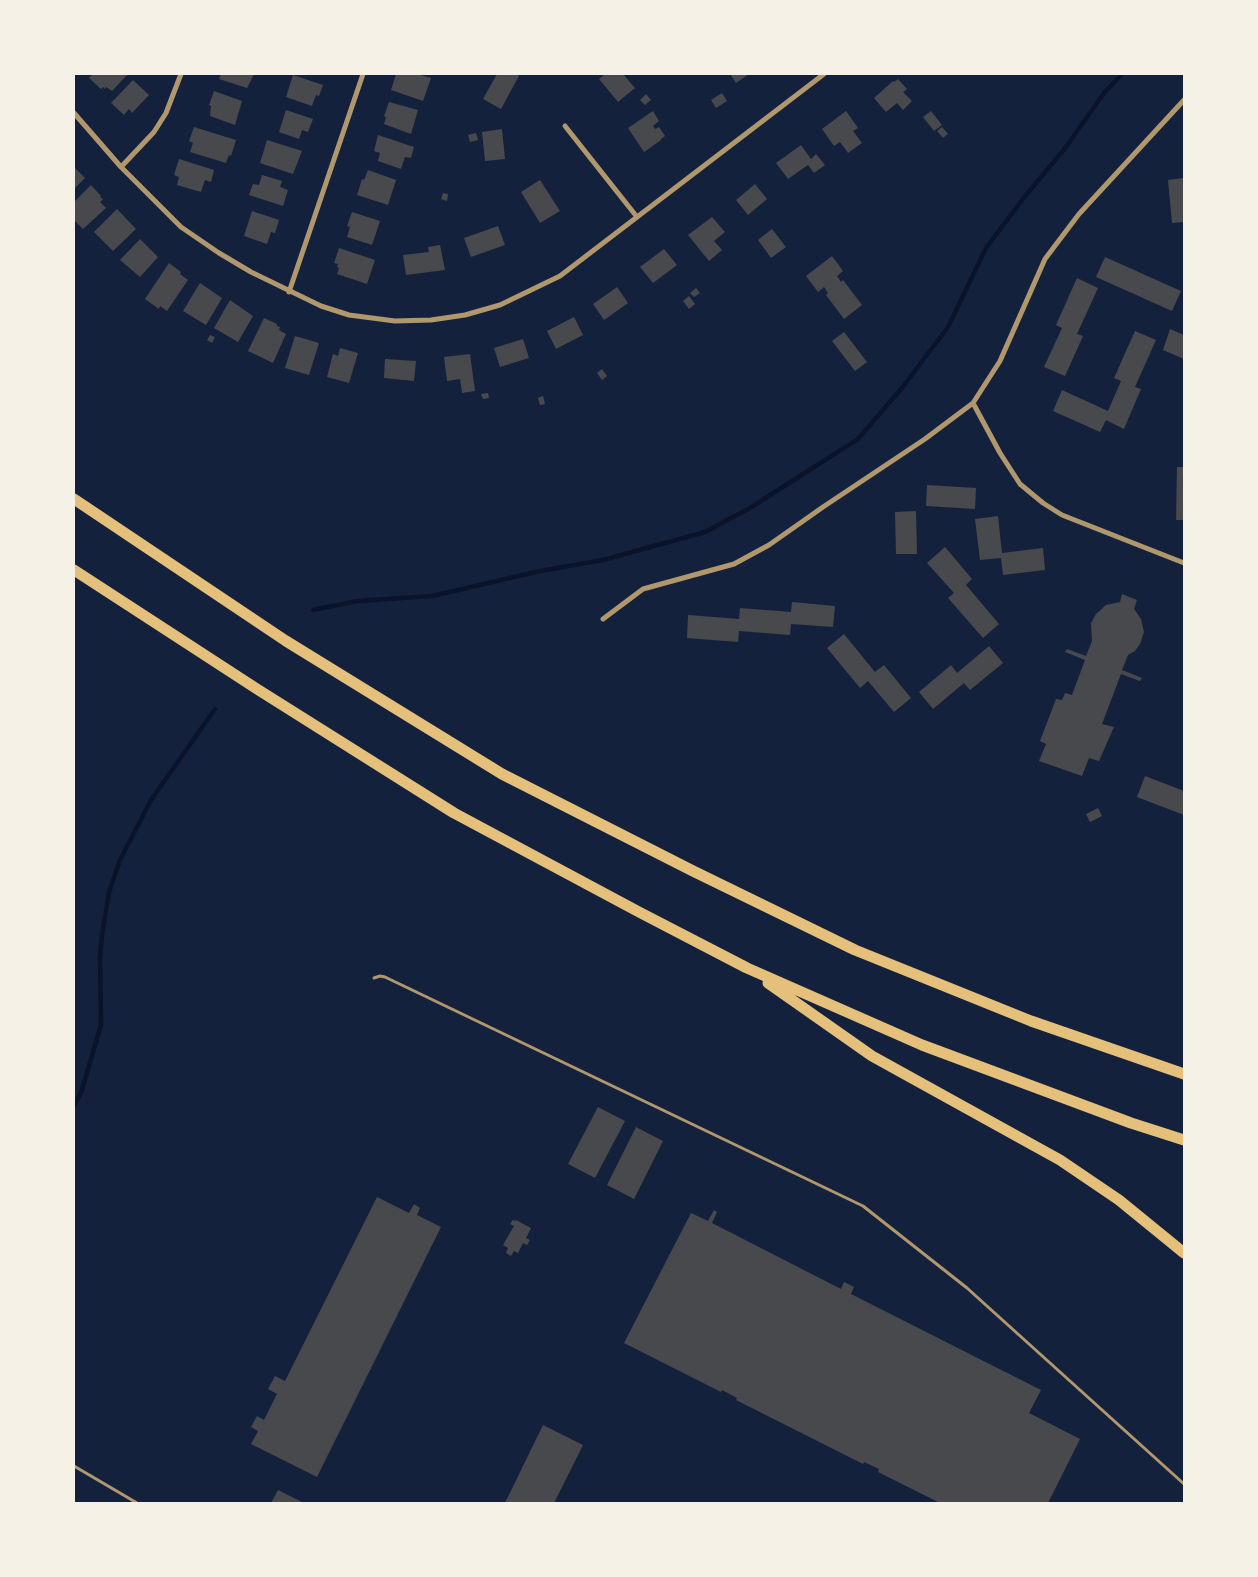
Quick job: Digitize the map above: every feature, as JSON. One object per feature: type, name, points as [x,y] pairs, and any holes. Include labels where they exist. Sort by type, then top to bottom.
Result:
[{"type":"highway","points":[[74,499],[286,641],[502,774],[693,871],[855,950],[1031,1021],[1184,1074]]},
{"type":"highway","points":[[74,570],[257,689],[454,812],[746,968],[922,1045],[1131,1123],[1184,1140]]},
{"type":"highway","points":[[746,968],[872,1056],[1060,1160],[1119,1200],[1184,1253]]},
{"type":"street","points":[[121,167],[154,132],[170,104],[181,74]]},
{"type":"street","points":[[289,292],[363,74]]},
{"type":"street","points":[[74,113],[121,167],[181,228],[219,253],[289,292],[321,306],[349,315],[395,321],[431,320],[465,315],[500,305],[560,276],[818,76],[824,74]]},
{"type":"street","points":[[603,618],[642,589],[734,564],[769,545],[925,439],[973,403],[1000,361],[1045,259],[1079,214],[1184,100]]},
{"type":"street","points":[[565,126],[637,217]]},
{"type":"street","points":[[973,403],[1000,453],[1020,484],[1043,503],[1062,515],[1184,563]]},
{"type":"lane","points":[[374,978],[385,977],[863,1206],[967,1288],[1184,1484]]},
{"type":"lane","points":[[74,1466],[137,1503]]},
{"type":"building","points":[[93,74],[128,74],[112,91],[106,87],[101,89],[89,78]]},
{"type":"building","points":[[221,74],[254,74],[247,88],[219,79]]},
{"type":"building","points":[[396,74],[417,74],[431,78],[423,101],[391,90]]},
{"type":"building","points":[[497,74],[516,74],[519,76],[501,109],[483,99]]},
{"type":"building","points":[[605,74],[623,74],[635,88],[618,102],[599,79]]},
{"type":"building","points":[[730,74],[749,74],[736,83]]},
{"type":"building","points":[[293,75],[323,85],[319,96],[316,95],[312,106],[286,97]]},
{"type":"building","points":[[898,79],[907,89],[903,92],[912,101],[903,110],[897,103],[886,112],[874,98],[893,81]]},
{"type":"building","points":[[133,80],[149,95],[132,113],[129,109],[124,115],[111,103]]},
{"type":"building","points":[[214,91],[242,101],[235,125],[210,116],[211,106],[209,105]]},
{"type":"building","points":[[722,93],[727,101],[716,108],[711,100]]},
{"type":"building","points":[[646,94],[651,100],[645,105],[640,100]]},
{"type":"building","points":[[389,102],[418,110],[411,134],[384,124],[386,117],[384,116]]},
{"type":"building","points":[[286,110],[313,119],[308,132],[302,130],[299,139],[279,132]]},
{"type":"building","points":[[653,111],[659,121],[653,126],[655,129],[659,127],[665,136],[644,152],[628,128]]},
{"type":"building","points":[[846,111],[858,128],[853,131],[862,143],[848,153],[840,142],[834,146],[822,129]]},
{"type":"building","points":[[931,111],[942,125],[934,131],[923,117]]},
{"type":"building","points":[[194,127],[236,140],[231,156],[229,155],[226,163],[190,152],[193,143],[189,141]]},
{"type":"building","points":[[942,127],[948,134],[943,138],[937,131]]},
{"type":"building","points":[[502,129],[505,159],[485,161],[482,132]]},
{"type":"building","points":[[476,133],[478,140],[470,142],[468,135]]},
{"type":"building","points":[[378,135],[414,147],[411,158],[405,157],[401,169],[378,161],[380,153],[374,151]]},
{"type":"building","points":[[267,140],[302,151],[293,174],[260,163]]},
{"type":"building","points":[[801,145],[811,159],[816,154],[825,165],[814,173],[808,165],[788,179],[776,163]]},
{"type":"building","points":[[179,159],[214,170],[211,182],[205,180],[201,192],[177,185],[179,177],[174,175]]},
{"type":"building","points":[[74,167],[85,178],[74,189]]},
{"type":"building","points":[[368,170],[396,180],[388,205],[357,195],[362,179],[364,180]]},
{"type":"building","points":[[262,175],[282,181],[280,187],[288,190],[283,206],[249,195],[253,184],[259,185]]},
{"type":"building","points":[[1184,178],[1184,222],[1172,223],[1168,180]]},
{"type":"building","points":[[540,180],[560,211],[540,223],[521,192]]},
{"type":"building","points":[[755,184],[767,199],[748,215],[736,200]]},
{"type":"building","points":[[91,185],[103,199],[100,202],[106,208],[83,229],[74,220],[74,202]]},
{"type":"building","points":[[443,193],[448,194],[447,201],[441,199]]},
{"type":"building","points":[[117,209],[136,229],[113,251],[94,232]]},
{"type":"building","points":[[252,211],[279,220],[275,233],[271,232],[267,244],[244,236]]},
{"type":"building","points":[[352,212],[380,221],[372,245],[347,237],[350,227],[347,226]]},
{"type":"building","points":[[712,217],[725,232],[714,241],[722,250],[709,261],[688,235]]},
{"type":"building","points":[[498,226],[505,245],[471,257],[464,238]]},
{"type":"building","points":[[772,229],[786,247],[771,258],[758,240]]},
{"type":"building","points":[[140,239],[158,257],[140,277],[120,260]]},
{"type":"building","points":[[440,245],[445,270],[406,275],[403,255],[429,252],[428,247]]},
{"type":"building","points":[[339,248],[375,260],[367,284],[337,274],[338,264],[334,263]]},
{"type":"building","points":[[664,249],[677,265],[653,283],[640,267]]},
{"type":"building","points":[[832,256],[843,271],[837,276],[841,282],[843,280],[862,305],[844,319],[826,295],[828,293],[824,287],[818,292],[806,276]]},
{"type":"building","points":[[1105,257],[1181,291],[1172,311],[1096,277]]},
{"type":"building","points":[[169,263],[188,280],[167,311],[160,306],[159,309],[145,299]]},
{"type":"building","points":[[1077,278],[1098,288],[1077,334],[1083,336],[1065,376],[1044,367],[1062,328],[1056,325]]},
{"type":"building","points":[[200,283],[222,298],[206,325],[183,311]]},
{"type":"building","points":[[617,287],[628,303],[604,320],[593,304]]},
{"type":"building","points":[[696,288],[700,293],[694,297],[690,293]]},
{"type":"building","points":[[689,296],[695,304],[689,309],[683,301]]},
{"type":"building","points":[[230,300],[253,316],[238,342],[214,328]]},
{"type":"building","points":[[574,317],[583,335],[556,349],[547,331]]},
{"type":"building","points":[[264,318],[277,324],[280,327],[279,330],[286,334],[273,363],[248,351]]},
{"type":"building","points":[[1170,329],[1184,335],[1184,359],[1163,350]]},
{"type":"building","points":[[1135,331],[1156,340],[1135,387],[1141,389],[1124,429],[1106,420],[1100,432],[1053,411],[1062,390],[1108,411],[1121,381],[1114,378]]},
{"type":"building","points":[[844,332],[867,362],[855,371],[832,341]]},
{"type":"building","points":[[210,335],[215,337],[212,343],[207,340]]},
{"type":"building","points":[[295,336],[319,343],[309,375],[285,368]]},
{"type":"building","points":[[523,339],[529,358],[500,367],[494,348]]},
{"type":"building","points":[[340,348],[358,353],[349,383],[327,377],[333,354],[338,356]]},
{"type":"building","points":[[470,354],[475,391],[462,393],[460,379],[447,381],[444,357]]},
{"type":"building","points":[[385,359],[416,361],[414,381],[384,378]]},
{"type":"building","points":[[602,369],[607,376],[602,380],[597,373]]},
{"type":"building","points":[[488,393],[489,398],[483,399],[481,394]]},
{"type":"building","points":[[543,396],[545,404],[540,405],[538,398]]},
{"type":"building","points":[[1177,467],[1184,467],[1184,520],[1176,520]]},
{"type":"building","points":[[927,485],[976,488],[975,509],[926,506]]},
{"type":"building","points":[[916,511],[917,554],[896,554],[895,512]]},
{"type":"building","points":[[998,516],[1002,553],[1043,548],[1045,570],[1003,575],[1001,558],[980,560],[975,519]]},
{"type":"building","points":[[945,547],[972,579],[966,585],[999,624],[983,638],[948,598],[954,593],[927,563]]},
{"type":"building","points":[[1122,594],[1137,600],[1134,609],[1141,619],[1144,632],[1140,644],[1135,651],[1128,655],[1122,670],[1142,678],[1140,681],[1121,674],[1102,724],[1114,727],[1099,761],[1089,758],[1082,776],[1039,761],[1046,744],[1040,741],[1056,699],[1062,700],[1065,693],[1072,695],[1085,660],[1065,652],[1067,649],[1086,656],[1092,641],[1091,623],[1096,614],[1106,605],[1120,602]]},
{"type":"building","points":[[792,602],[835,606],[833,627],[791,624],[790,635],[739,631],[738,642],[687,638],[688,615],[739,619],[740,608],[791,612]]},
{"type":"building","points":[[844,634],[875,672],[884,665],[911,698],[894,712],[868,681],[860,688],[827,648]]},
{"type":"building","points":[[989,646],[1003,663],[970,690],[964,683],[933,709],[919,692],[951,665],[957,673]]},
{"type":"building","points":[[1145,776],[1184,791],[1184,815],[1137,797]]},
{"type":"building","points":[[1098,808],[1102,816],[1090,822],[1086,814]]},
{"type":"building","points":[[598,1107],[625,1121],[595,1178],[568,1164]]},
{"type":"building","points":[[636,1127],[663,1141],[634,1199],[607,1185]]},
{"type":"building","points":[[377,1197],[409,1213],[414,1204],[420,1208],[417,1215],[441,1227],[317,1477],[251,1444],[258,1431],[251,1427],[257,1416],[264,1420],[277,1394],[268,1389],[275,1376],[285,1381]]},
{"type":"building","points":[[714,1210],[717,1212],[712,1223],[841,1289],[844,1282],[854,1287],[851,1294],[1041,1390],[1029,1413],[1080,1439],[1048,1503],[940,1503],[878,1472],[879,1469],[864,1462],[863,1464],[736,1400],[737,1398],[722,1390],[721,1392],[624,1343],[691,1213],[708,1221]]},
{"type":"building","points":[[513,1220],[531,1228],[526,1238],[530,1240],[527,1245],[523,1243],[518,1253],[514,1251],[511,1256],[506,1253],[508,1248],[503,1245],[514,1226],[510,1224]]},
{"type":"building","points":[[543,1425],[583,1445],[554,1503],[505,1503]]},
{"type":"building","points":[[278,1490],[304,1503],[271,1503]]},
{"type":"waterway","points":[[313,610],[357,601],[432,596],[540,571],[603,560],[705,532],[750,508],[858,439],[902,388],[948,327],[986,248],[1026,195],[1066,147],[1104,93],[1122,74]]},
{"type":"waterway","points":[[74,1105],[81,1093],[101,1025],[100,956],[102,935],[109,892],[120,860],[151,800],[215,709]]}]
